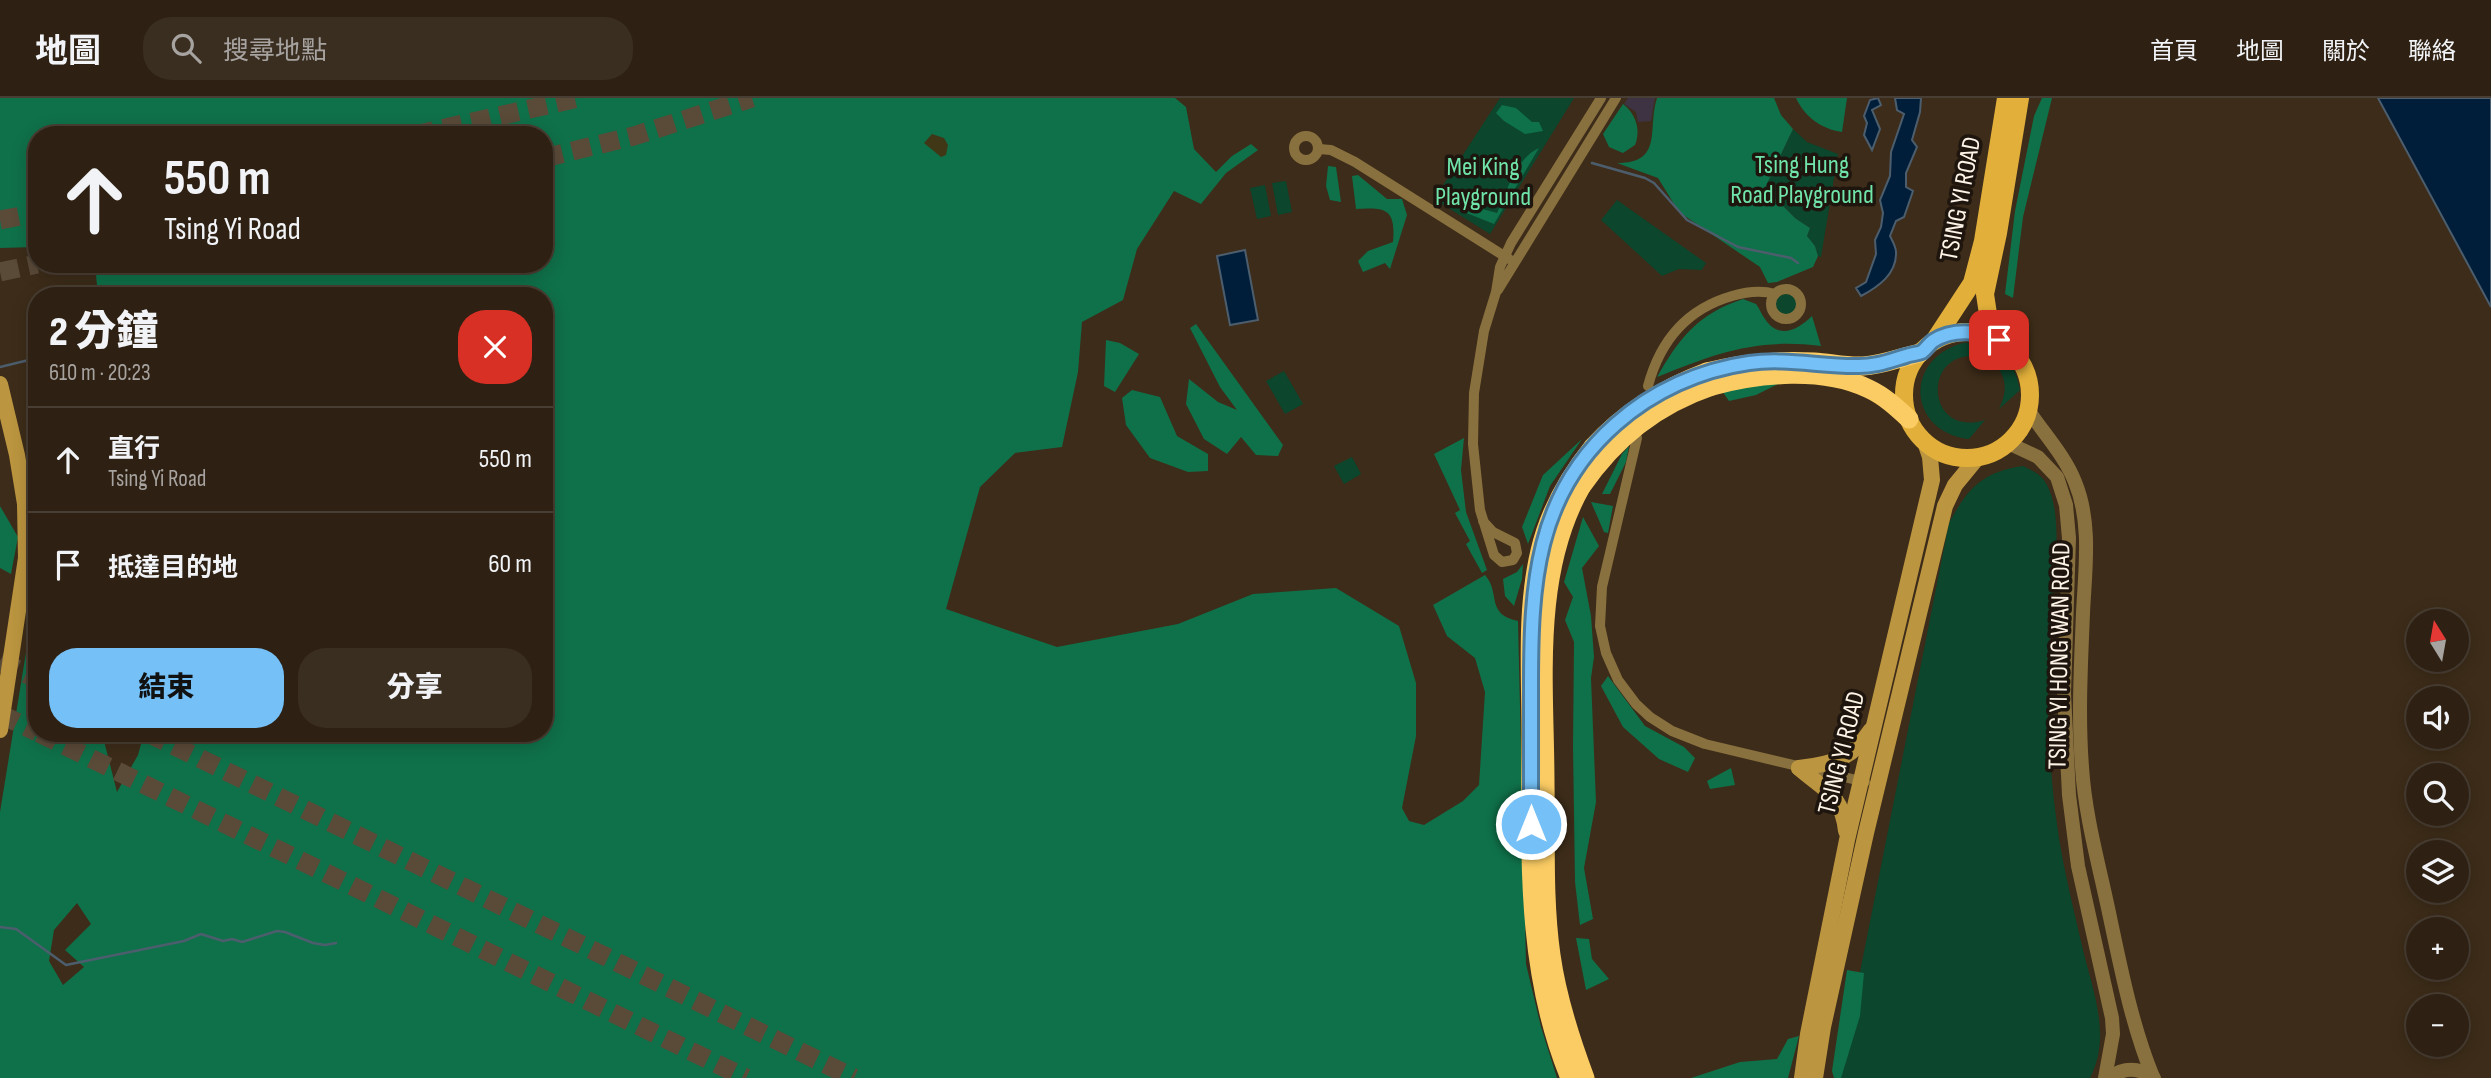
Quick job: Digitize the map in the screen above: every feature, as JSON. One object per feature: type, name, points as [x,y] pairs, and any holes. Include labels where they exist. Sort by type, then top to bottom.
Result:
[{"type":"highway","points":[[1585,1078],[1559,1000],[1548,934],[1545,725],[1545,625],[1550,575],[1561,532],[1581,487],[1604,457],[1634,428],[1709,379],[1741,365],[1773,361],[1861,366],[1882,364],[1927,347]]},
{"type":"highway","points":[[1570,1078],[1553,1030],[1539,974],[1532,907],[1531,626],[1536,571],[1552,514],[1570,478],[1608,431],[1641,404],[1662,391],[1709,379],[1779,375],[1845,381],[1872,390],[1909,419]]},
{"type":"main road","name":"TSING YI ROAD","points":[[1802,1078],[1808,1034],[1847,840],[1870,784],[1877,722],[1932,480],[1930,457],[1925,442],[1909,419],[1904,401],[1905,383],[1910,368],[1972,283],[1983,241],[2006,98]]},
{"type":"main road","name":"TSING YI ROAD","points":[[2020,98],[1985,294],[1988,314],[1999,340],[2016,354],[2026,370],[2031,391],[2029,411]]},
{"type":"main road","points":[[1927,347],[1961,332],[1976,332],[1999,340]]},
{"type":"main road","points":[[0,384],[17,455],[25,504],[26,558],[0,730]]},
{"type":"main road","points":[[2008,443],[2017,434],[2029,411]]},
{"type":"main road","points":[[1925,442],[1952,456],[1978,457]]},
{"type":"main road","name":"TSING YI ROAD","points":[[1815,1078],[1870,784],[1945,506],[1955,485],[1978,457],[2008,443]]},
{"type":"main road","points":[[1799,768],[1824,764],[1845,756],[1862,744],[1877,722]]},
{"type":"main road","points":[[1799,768],[1837,799],[1844,816],[1847,840]]},
{"type":"street","points":[[1483,521],[1474,464],[1474,393],[1484,331],[1496,292],[1500,267],[1504,256],[1601,98]]},
{"type":"street","points":[[1496,292],[1616,98]]},
{"type":"street","points":[[1319,149],[1331,150],[1355,162],[1515,262]]},
{"type":"street","points":[[1648,386],[1661,350],[1672,334],[1694,314],[1719,300],[1738,294],[1775,294]]},
{"type":"street","name":"TSING YI HONG WAN ROAD","points":[[2029,411],[2072,474],[2083,509],[2086,540],[2080,706],[2083,787],[2115,940],[2139,1038],[2153,1077]]},
{"type":"street","points":[[1637,438],[1602,587],[1600,626],[1606,653],[1618,680],[1636,704],[1672,731],[1705,744],[1870,784]]},
{"type":"street","name":"TSING YI HONG WAN ROAD","points":[[2008,443],[2038,457],[2057,477],[2066,505],[2069,538],[2064,693],[2068,795],[2080,876],[2112,1018],[2113,1034],[2107,1078]]},
{"type":"street","points":[[2107,1078],[2132,1069],[2153,1077]]},
{"type":"shaded area","points":[[1628,98],[1655,98],[1651,121],[1638,122],[1636,112],[1624,104]]},
{"type":"green space","points":[[0,98],[1175,98],[1186,107],[1194,149],[1216,172],[1232,156],[1251,144],[1258,150],[1226,173],[1201,204],[1174,191],[1137,249],[1123,300],[1082,322],[1078,372],[1062,447],[1015,453],[980,487],[946,609],[1057,647],[1178,624],[1253,594],[1336,588],[1399,626],[1416,683],[1416,736],[1402,808],[1409,821],[1424,825],[1463,801],[1479,785],[1485,692],[1475,658],[1447,636],[1433,605],[1485,575],[1490,582],[1497,608],[1508,618],[1518,621],[1526,964],[1557,1078],[0,1078],[0,812],[28,640],[28,742],[104,742],[117,792],[138,755],[142,742],[553,742],[553,287],[97,287],[96,273],[553,273],[553,126],[28,126],[28,247],[0,248]],"holes":[[[77,903],[91,924],[65,950],[84,967],[63,985],[49,961],[54,930]]]},
{"type":"green space","name":"Mei King Playground","points":[[1500,98],[1574,98],[1490,234],[1434,199]]},
{"type":"green space","points":[[1657,98],[1774,98],[1781,115],[1793,129],[1765,188],[1795,218],[1810,228],[1807,236],[1815,246],[1818,256],[1813,267],[1768,283],[1760,267],[1679,212],[1658,178],[1617,163],[1632,161],[1648,151]]},
{"type":"green space","points":[[1796,98],[1847,98],[1842,132],[1814,121]]},
{"type":"green space","points":[[2042,98],[2052,98],[2023,217],[2013,298],[2005,294],[2015,211],[2034,116]]},
{"type":"green space","points":[[1623,104],[1634,117],[1637,134],[1635,145],[1623,153],[1609,147],[1603,134]]},
{"type":"green space","points":[[1502,105],[1516,108],[1532,122],[1539,122],[1543,131],[1525,134],[1504,121],[1496,113]]},
{"type":"green space","name":"Tsing Hung Road Playground","points":[[1793,129],[1807,142],[1838,154],[1821,257],[1807,236],[1810,228],[1795,218],[1765,188]]},
{"type":"green space","points":[[1539,148],[1494,224],[1464,212],[1470,202],[1479,208],[1497,213],[1518,167]]},
{"type":"green space","points":[[1328,166],[1336,167],[1341,202],[1330,200],[1326,186]]},
{"type":"green space","points":[[1358,175],[1387,199],[1402,199],[1407,215],[1390,269],[1385,263],[1363,272],[1358,261],[1368,251],[1393,242],[1393,222],[1386,212],[1381,210],[1356,209],[1352,176]]},
{"type":"green space","points":[[1286,181],[1292,212],[1278,215],[1272,183]]},
{"type":"green space","points":[[1265,185],[1271,216],[1257,219],[1250,188]]},
{"type":"green space","points":[[1617,200],[1706,263],[1702,270],[1679,269],[1662,276],[1601,220]]},
{"type":"green space","points":[[1786,294],[1794,297],[1797,305],[1794,313],[1786,316],[1778,313],[1775,305],[1778,297]]},
{"type":"green space","points":[[1743,299],[1756,304],[1770,325],[1782,331],[1795,329],[1812,316],[1821,346],[1776,344],[1737,349],[1657,377],[1682,339],[1692,329],[1714,312]]},
{"type":"green space","points":[[1196,324],[1283,445],[1278,456],[1256,455],[1241,437],[1227,454],[1204,439],[1186,404],[1189,379],[1218,402],[1237,410],[1220,387],[1190,328]]},
{"type":"green space","points":[[1106,340],[1120,343],[1139,354],[1115,392],[1104,386]]},
{"type":"green space","points":[[1963,343],[1986,345],[2002,353],[2013,368],[2020,390],[1999,409],[2004,382],[1995,365],[1973,356],[1956,359],[1945,368],[1939,381],[1938,394],[1942,407],[1952,417],[1966,422],[1985,420],[1969,439],[1949,434],[1934,423],[1924,410],[1921,394],[1922,379],[1930,364],[1944,351]]},
{"type":"green space","points":[[1284,371],[1303,404],[1285,414],[1266,381]]},
{"type":"green space","points":[[1782,382],[1756,395],[1729,401],[1720,388]]},
{"type":"green space","points":[[1132,390],[1160,397],[1177,436],[1208,454],[1208,471],[1188,472],[1150,458],[1126,425],[1122,398]]},
{"type":"green space","points":[[1464,438],[1461,470],[1466,512],[1487,570],[1482,573],[1466,544],[1470,541],[1455,513],[1460,510],[1434,454]]},
{"type":"green space","points":[[1582,439],[1550,486],[1528,544],[1522,527],[1543,475]]},
{"type":"green space","points":[[1629,446],[1626,462],[1610,494],[1602,494],[1622,454]]},
{"type":"green space","points":[[1352,457],[1361,474],[1344,484],[1334,466]]},
{"type":"green space","points":[[2023,466],[2037,474],[2047,485],[2056,518],[2048,678],[2049,744],[2061,851],[2099,1016],[2096,1063],[2090,1078],[1839,1078],[1949,523],[1970,491],[1987,477]]},
{"type":"green space","points":[[1591,502],[1613,506],[1608,533],[1604,532]]},
{"type":"green space","points":[[0,506],[18,537],[11,574],[0,568]]},
{"type":"green space","points":[[1583,517],[1599,546],[1582,568],[1591,616],[1594,657],[1591,678],[1596,802],[1584,868],[1593,919],[1580,925],[1575,882],[1574,642],[1565,620],[1573,597],[1564,582]]},
{"type":"green space","points":[[1523,564],[1522,579],[1514,606],[1505,596],[1503,579],[1517,572]]},
{"type":"green space","points":[[1608,676],[1645,726],[1684,747],[1695,758],[1688,772],[1659,759],[1623,727],[1601,686]]},
{"type":"green space","points":[[1731,768],[1735,785],[1710,789],[1707,781]]},
{"type":"green space","points":[[1576,938],[1589,939],[1592,959],[1609,979],[1586,990]]},
{"type":"green space","points":[[1847,970],[1864,973],[1860,1016],[1841,1078],[1834,1078],[1832,1071]]},
{"type":"green space","points":[[1799,1036],[1788,1078],[1691,1078],[1740,1062],[1777,1059],[1788,1039]]},
{"type":"sand","points":[[932,134],[944,138],[948,145],[946,155],[941,157],[924,143]]},
{"type":"water","points":[[1878,98],[1881,105],[1872,110],[1880,129],[1872,150],[1864,135],[1867,123],[1864,116],[1870,100]]},
{"type":"water","points":[[1895,98],[1921,98],[1912,140],[1917,147],[1906,173],[1906,187],[1913,191],[1904,217],[1896,221],[1890,236],[1896,250],[1893,267],[1880,284],[1861,296],[1856,288],[1866,282],[1876,254],[1875,240],[1883,213],[1880,200],[1890,176],[1891,152],[1904,114],[1897,110]]},
{"type":"water","points":[[2378,98],[2491,98],[2491,307]]},
{"type":"water","points":[[1245,250],[1258,320],[1230,325],[1217,256]]},
{"type":"waterway","points":[[1592,163],[1654,183],[1687,220],[1738,247],[1791,258],[1798,263]]},
{"type":"waterway","points":[[0,367],[28,360]]},
{"type":"waterway","points":[[0,927],[16,929],[66,965],[184,941],[201,934],[223,941],[232,939],[242,942],[277,931],[313,943],[336,943]]},
{"type":"tunnel","points":[[455,126],[578,98]]},
{"type":"tunnel","points":[[553,156],[634,136],[752,98]]},
{"type":"tunnel","points":[[0,220],[28,215]]},
{"type":"tunnel","points":[[0,272],[28,266]]},
{"type":"tunnel","points":[[0,661],[28,675]]},
{"type":"tunnel","points":[[0,714],[28,728]]},
{"type":"tunnel","points":[[57,742],[746,1078]]},
{"type":"tunnel","points":[[166,742],[854,1078]]},
{"type":"route","points":[[1531,824],[1532,613],[1540,550],[1560,495],[1581,461],[1608,431],[1662,391],[1729,366],[1773,361],[1874,365],[1920,353],[1934,341],[1961,332],[1976,332],[1999,340]]}]
